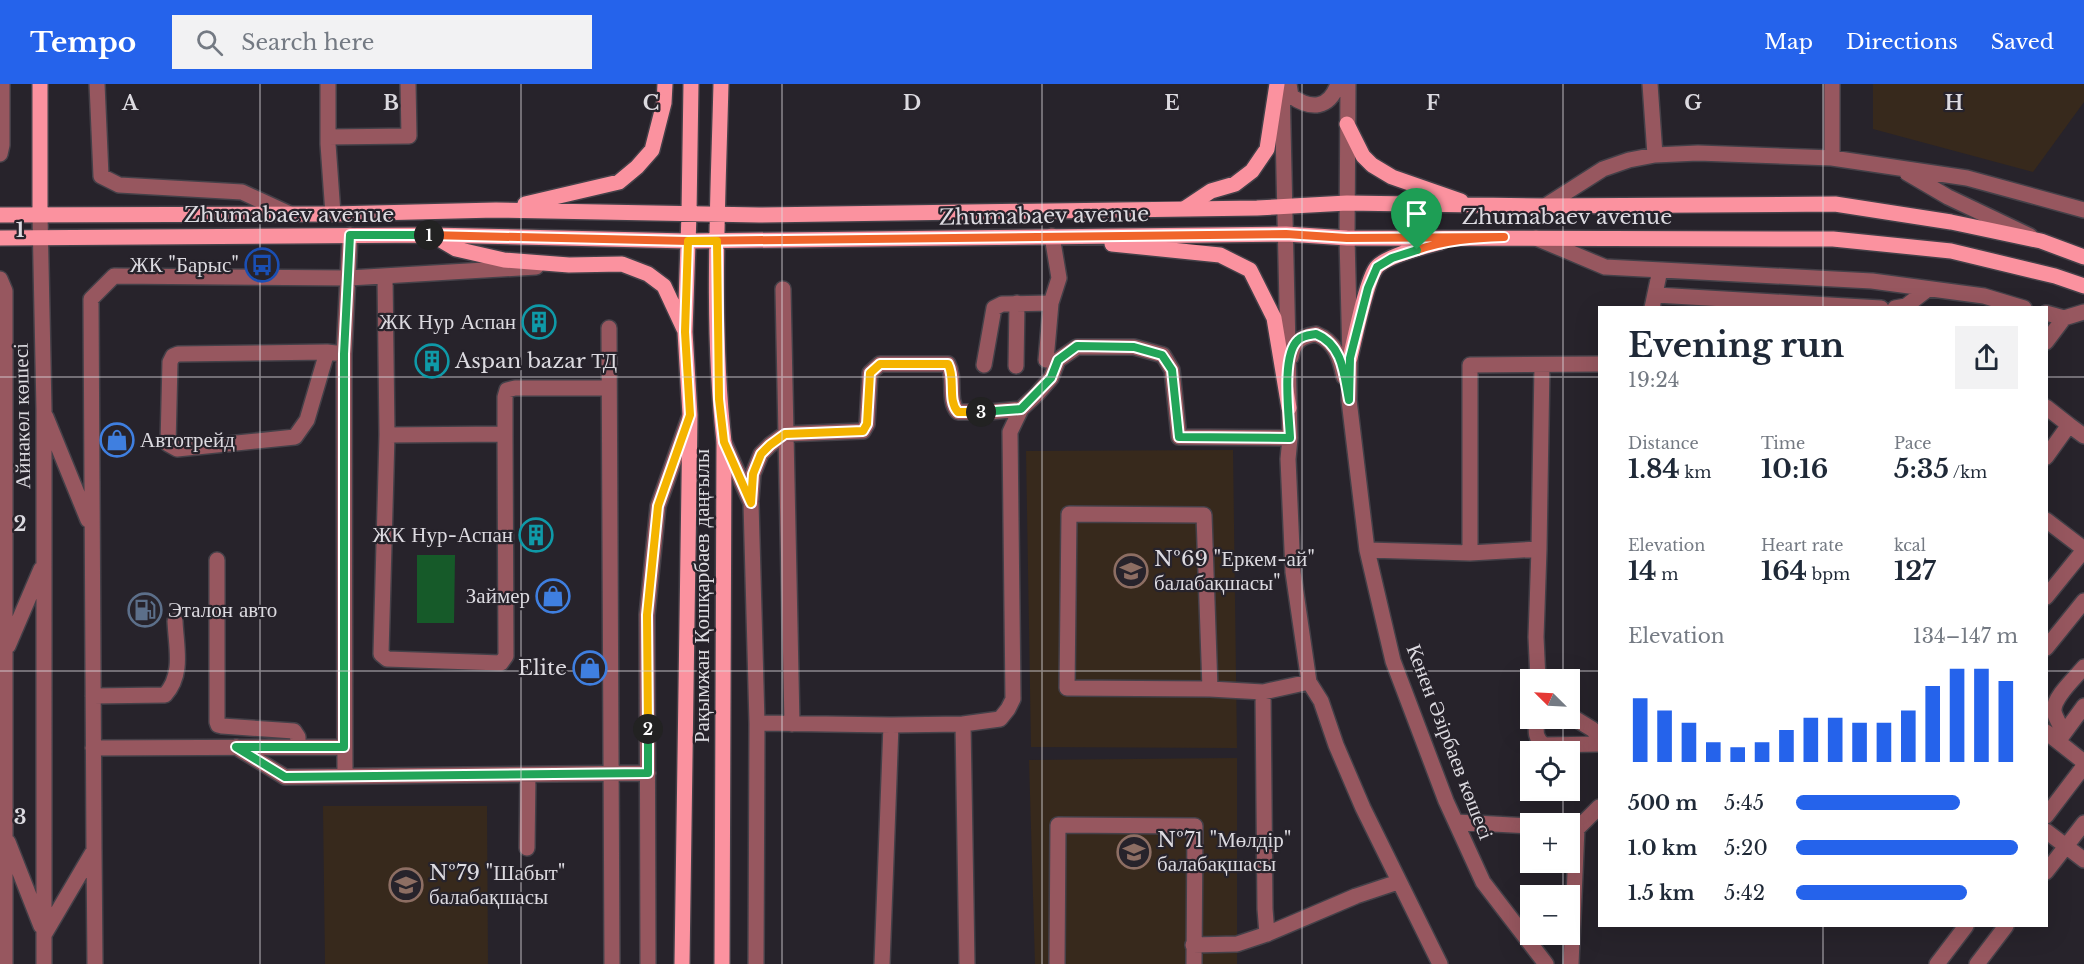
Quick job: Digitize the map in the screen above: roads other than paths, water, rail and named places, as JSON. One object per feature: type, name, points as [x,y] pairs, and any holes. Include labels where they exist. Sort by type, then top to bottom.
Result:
[{"type":"main road","name":"Айнакөл көшесі","points":[[40,84],[40,215]]},
{"type":"main road","points":[[496,210],[619,182],[652,150],[664,103],[665,84]]},
{"type":"main road","points":[[689,214],[691,84]]},
{"type":"main road","name":"Рақымжан Қошқарбаев даңғылы","points":[[721,84],[717,241],[719,399],[724,442],[722,964]]},
{"type":"main road","points":[[1184,209],[1211,191],[1235,184],[1252,171],[1267,149],[1277,84]]},
{"type":"main road","points":[[1347,123],[1364,156],[1372,165],[1392,177],[1472,205]]},
{"type":"main road","name":"Zhumabaev avenue","points":[[0,215],[333,214],[496,210],[718,215],[1257,208],[1347,203],[1545,206],[1835,204],[1951,222],[2041,241],[2084,257]]},
{"type":"main road","points":[[649,240],[654,234],[656,223],[652,212]]},
{"type":"main road","name":"Рақымжан Қошқарбаев даңғылы","points":[[682,964],[690,415],[685,332],[689,214]]},
{"type":"main road","name":"Zhumabaev avenue","points":[[0,238],[432,235],[717,241],[1286,234],[1347,238],[1833,238],[1951,251],[2055,276],[2084,286]]},
{"type":"main road","points":[[432,235],[456,249],[504,260],[569,265],[622,264],[648,274],[664,286],[685,332]]},
{"type":"main road","points":[[1060,236],[1116,245],[1220,255],[1250,270],[1274,318],[1289,408]]},
{"type":"main road","points":[[1350,358],[1368,288],[1377,267],[1392,258],[1440,242],[1504,237]]},
{"type":"street","points":[[0,154],[2,84]]},
{"type":"street","points":[[97,84],[101,176],[119,185],[242,192],[291,214]]},
{"type":"street","points":[[328,84],[328,137],[333,214]]},
{"type":"street","points":[[328,137],[409,136],[408,84]]},
{"type":"street","points":[[1282,84],[1290,438],[1288,459],[1293,572],[1309,682],[1321,701],[1336,745],[1363,808],[1440,964]]},
{"type":"street","points":[[1289,84],[1291,96],[1310,106],[1324,104],[1334,94],[1338,84]]},
{"type":"street","name":"Кенен Әзірбаев көшесі","points":[[1348,84],[1349,400],[1367,550],[1393,661],[1420,735],[1456,822],[1483,882],[1546,964]]},
{"type":"street","points":[[1650,84],[1654,156]]},
{"type":"street","points":[[1832,84],[1832,158]]},
{"type":"street","points":[[1545,206],[1603,169],[1629,160],[1698,153],[1832,158],[1967,178],[2084,210]]},
{"type":"street","points":[[1901,170],[1948,197],[2041,241]]},
{"type":"street","name":"Айнакөл көшесі","points":[[40,215],[44,410],[44,964]]},
{"type":"street","points":[[345,776],[344,354],[350,235]]},
{"type":"street","points":[[1046,360],[1051,303],[1059,278],[1060,236]]},
{"type":"street","points":[[1536,238],[1605,267],[1872,281],[1928,288],[1985,303],[2009,306]]},
{"type":"street","points":[[95,964],[91,299],[114,276],[349,278],[569,265]]},
{"type":"street","points":[[1660,270],[1654,301],[1816,306]]},
{"type":"street","points":[[385,276],[387,435],[381,654],[387,659],[501,663],[506,656],[505,398],[507,390],[514,388],[609,388]]},
{"type":"street","points":[[0,279],[4,291],[5,653],[2,713],[5,964]]},
{"type":"street","points":[[1906,306],[1928,288]]},
{"type":"street","points":[[783,289],[792,724]]},
{"type":"street","points":[[1017,303],[1017,366]]},
{"type":"street","points":[[984,365],[994,308],[1002,304],[1051,303]]},
{"type":"street","points":[[2048,314],[2064,318],[2084,312]]},
{"type":"street","points":[[2048,339],[2064,318]]},
{"type":"street","points":[[609,328],[612,964]]},
{"type":"street","points":[[1288,369],[1293,346],[1299,339],[1316,334],[1323,337],[1332,343],[1340,358],[1349,400]]},
{"type":"street","points":[[757,723],[963,724],[1000,719],[1012,699],[1010,432],[1021,409],[1051,378],[1058,360],[1077,346],[1134,347],[1162,355],[1172,370],[1179,437],[1290,438]]},
{"type":"street","points":[[327,352],[307,420],[295,438],[177,449],[168,444],[173,356],[178,354],[327,352],[344,354]]},
{"type":"street","points":[[756,964],[757,723],[751,503],[753,474],[761,454],[785,434],[863,431],[867,424],[870,373],[880,364],[948,364],[952,371],[953,407],[958,412],[1021,409]]},
{"type":"street","points":[[1470,553],[1470,365],[1598,364]]},
{"type":"street","points":[[1537,669],[1536,637],[1542,365]]},
{"type":"street","points":[[2048,408],[2084,436]]},
{"type":"street","points":[[44,410],[91,529]]},
{"type":"street","points":[[648,964],[647,615],[658,506],[690,415]]},
{"type":"street","points":[[2048,454],[2069,425]]},
{"type":"street","points":[[387,435],[505,434]]},
{"type":"street","points":[[724,442],[751,503]]},
{"type":"street","points":[[1210,689],[1204,515],[1069,514],[1067,688],[1210,689],[1263,692],[1309,682]]},
{"type":"street","points":[[2048,522],[2084,550],[2048,595]]},
{"type":"street","points":[[1367,550],[1470,553],[1539,549]]},
{"type":"street","points":[[217,560],[218,725],[294,732],[298,736],[298,742],[294,747]]},
{"type":"street","points":[[5,653],[44,563]]},
{"type":"street","points":[[2048,646],[2084,601]]},
{"type":"street","points":[[93,696],[165,695],[174,686],[178,674],[175,621]]},
{"type":"street","points":[[2048,813],[2084,764],[2056,735],[2054,705],[2057,698],[2084,667]]},
{"type":"street","points":[[1263,692],[1264,909],[1268,934]]},
{"type":"street","points":[[2056,735],[2084,706]]},
{"type":"street","points":[[1580,722],[1598,735]]},
{"type":"street","points":[[963,724],[967,964]]},
{"type":"street","points":[[882,964],[891,725]]},
{"type":"street","points":[[1536,729],[1538,740],[1544,745],[1598,744]]},
{"type":"street","points":[[236,747],[285,777],[648,773]]},
{"type":"street","points":[[93,748],[344,747]]},
{"type":"street","points":[[527,848],[528,775]]},
{"type":"street","points":[[1580,822],[1598,808]]},
{"type":"street","points":[[1456,822],[1520,825]]},
{"type":"street","points":[[2048,869],[2084,823]]},
{"type":"street","points":[[1057,964],[1058,825],[1194,826],[1194,964]]},
{"type":"street","points":[[2048,832],[2084,860]]},
{"type":"street","points":[[3,834],[44,935]]},
{"type":"street","points":[[44,935],[94,850]]},
{"type":"street","points":[[1571,964],[1572,873]]},
{"type":"street","points":[[1193,945],[1237,944],[1268,934],[1356,896],[1398,882]]},
{"type":"street","points":[[1937,964],[1963,927]]},
{"type":"street","points":[[1977,964],[2005,927]]},
{"type":"place","name":"ЖК \"Барыс\"","points":[[262,265]]},
{"type":"place","name":"ЖК Нур Аспан","points":[[539,322]]},
{"type":"place","name":"Aspan bazar ТД","points":[[432,361]]},
{"type":"place","name":"Автотрейд","points":[[117,440]]},
{"type":"place","name":"ЖК Нур-Аспан","points":[[536,535]]},
{"type":"place","name":"№69 \"Еркем-ай\" балабақшасы\"","points":[[1131,571]]},
{"type":"place","name":"Займер","points":[[553,596]]},
{"type":"place","name":"Эталон авто","points":[[145,610]]},
{"type":"place","name":"Elite","points":[[590,668]]},
{"type":"place","name":"№71 \"Мөлдір\" балабақшасы","points":[[1134,852]]},
{"type":"place","name":"№79 \"Шабыт\" балабақшасы","points":[[406,885]]}]
